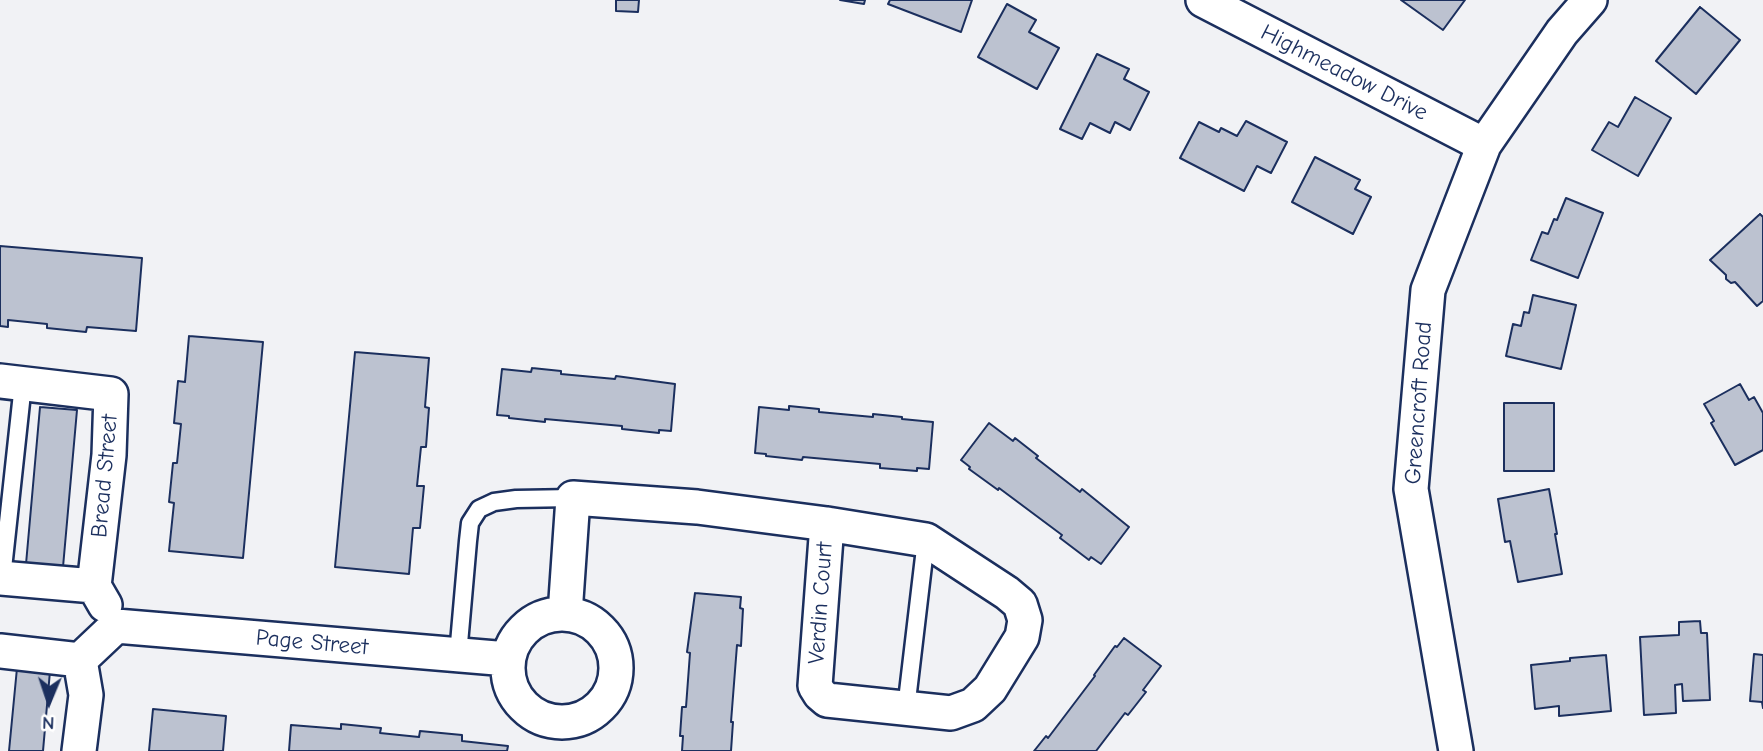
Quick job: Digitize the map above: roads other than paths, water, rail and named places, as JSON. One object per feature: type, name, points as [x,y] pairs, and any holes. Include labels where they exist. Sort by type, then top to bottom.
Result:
[{"type":"street","name":"Highmeadow Drive","points":[[1203,0],[1484,145]]},
{"type":"street","name":"Greencroft Road","points":[[1456,751],[1411,489],[1428,290],[1484,145],[1562,32],[1590,0]]},
{"type":"street","name":"Bread Street","points":[[11,382],[111,394],[109,455],[94,586]]},
{"type":"street","points":[[565,614],[573,498]]},
{"type":"street","name":"Verdin Court","points":[[573,498],[697,508],[827,524],[926,540],[1007,593],[1020,604],[1025,620],[1022,637],[990,689],[973,705],[951,713],[827,700],[820,694],[815,686],[827,524]]},
{"type":"street","points":[[0,652],[80,660],[116,626],[94,586],[1,578]]},
{"type":"street","points":[[565,614],[582,618],[597,627],[609,640],[615,656],[616,674],[612,691],[602,705],[589,716],[572,722],[554,737],[538,718],[523,708],[513,693],[508,677],[508,659],[513,644],[522,631],[534,621],[565,614]]},
{"type":"street","name":"Page Street","points":[[116,626],[508,659]]},
{"type":"street","points":[[79,751],[86,695],[80,660]]},
{"type":"lane","points":[[1,578],[11,382]]},
{"type":"lane","points":[[458,655],[470,523],[479,509],[494,502],[516,499],[573,498]]},
{"type":"lane","points":[[906,709],[926,540]]}]
